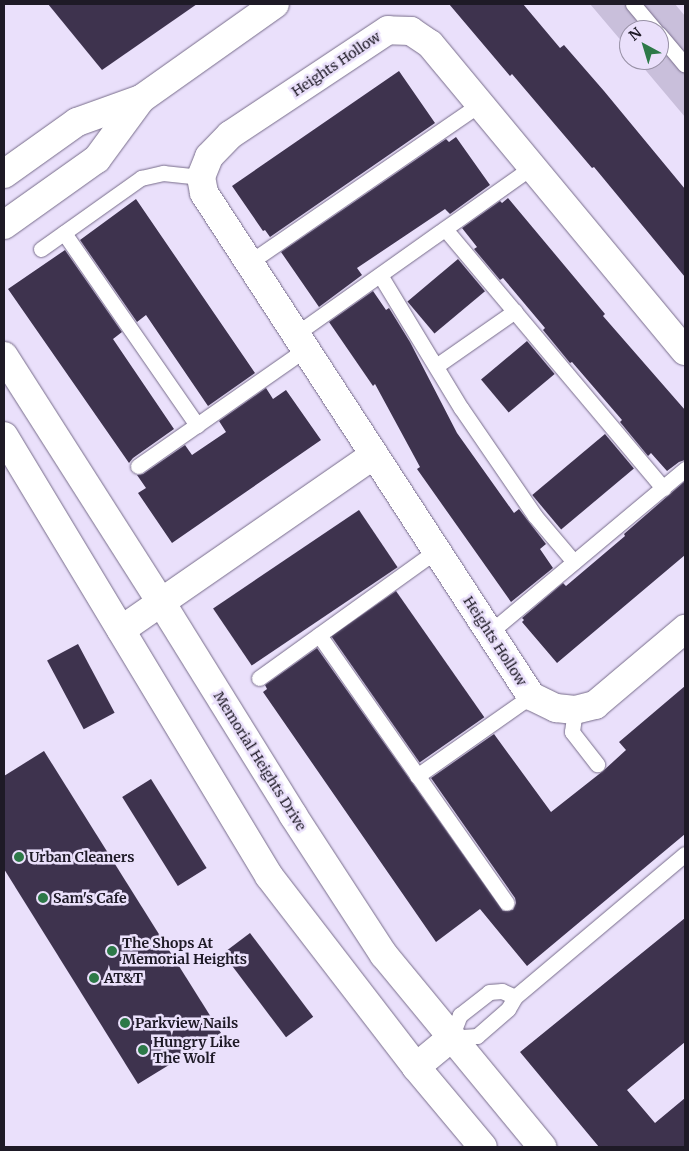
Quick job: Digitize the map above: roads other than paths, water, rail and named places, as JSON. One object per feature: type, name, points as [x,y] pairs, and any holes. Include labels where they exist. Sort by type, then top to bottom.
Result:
[{"type":"street","points":[[4,174],[77,122],[141,100],[275,4]]},
{"type":"street","name":"Heights Hollow","points":[[685,351],[430,44],[410,31],[388,30],[230,135],[209,157],[201,177],[204,192],[531,696],[556,708],[575,710],[595,705],[685,629]]},
{"type":"street","points":[[8,214],[97,159],[141,100]]},
{"type":"street","name":"Memorial Heights Drive","points":[[4,356],[162,602],[293,815],[384,955],[542,1147]]},
{"type":"street","points":[[4,436],[269,876],[416,1067],[483,1147]]},
{"type":"street","points":[[121,630],[374,454]]},
{"type":"street","points":[[416,1067],[451,1038]]},
{"type":"lane","points":[[633,4],[647,20]]},
{"type":"lane","points":[[669,46],[685,65]]},
{"type":"lane","points":[[250,262],[480,104]]},
{"type":"lane","points":[[138,466],[197,425],[301,342],[380,275],[532,167]]},
{"type":"lane","points":[[41,249],[141,178],[162,173],[201,177]]},
{"type":"lane","points":[[445,229],[663,488]]},
{"type":"lane","points":[[64,232],[197,425]]},
{"type":"lane","points":[[380,275],[461,408],[535,516],[574,562]]},
{"type":"lane","points":[[436,366],[515,311]]},
{"type":"lane","points":[[489,632],[685,469]]},
{"type":"lane","points":[[259,678],[436,551]]},
{"type":"lane","points":[[319,635],[507,904]]},
{"type":"lane","points":[[417,776],[531,696]]},
{"type":"lane","points":[[575,710],[572,732],[597,764]]},
{"type":"lane","points":[[515,997],[502,991],[489,992],[460,1015],[451,1038],[477,1036],[508,1009],[515,997],[685,854]]},
{"type":"place","name":"Urban Cleaners","points":[[19,857]]},
{"type":"place","name":"Sam's Cafe","points":[[43,898]]},
{"type":"place","name":"The Shops At Memorial Heights","points":[[112,951]]},
{"type":"place","name":"AT&T","points":[[94,978]]},
{"type":"place","name":"Parkview Nails","points":[[125,1023]]},
{"type":"place","name":"Hungry Like The Wolf","points":[[143,1050]]}]
